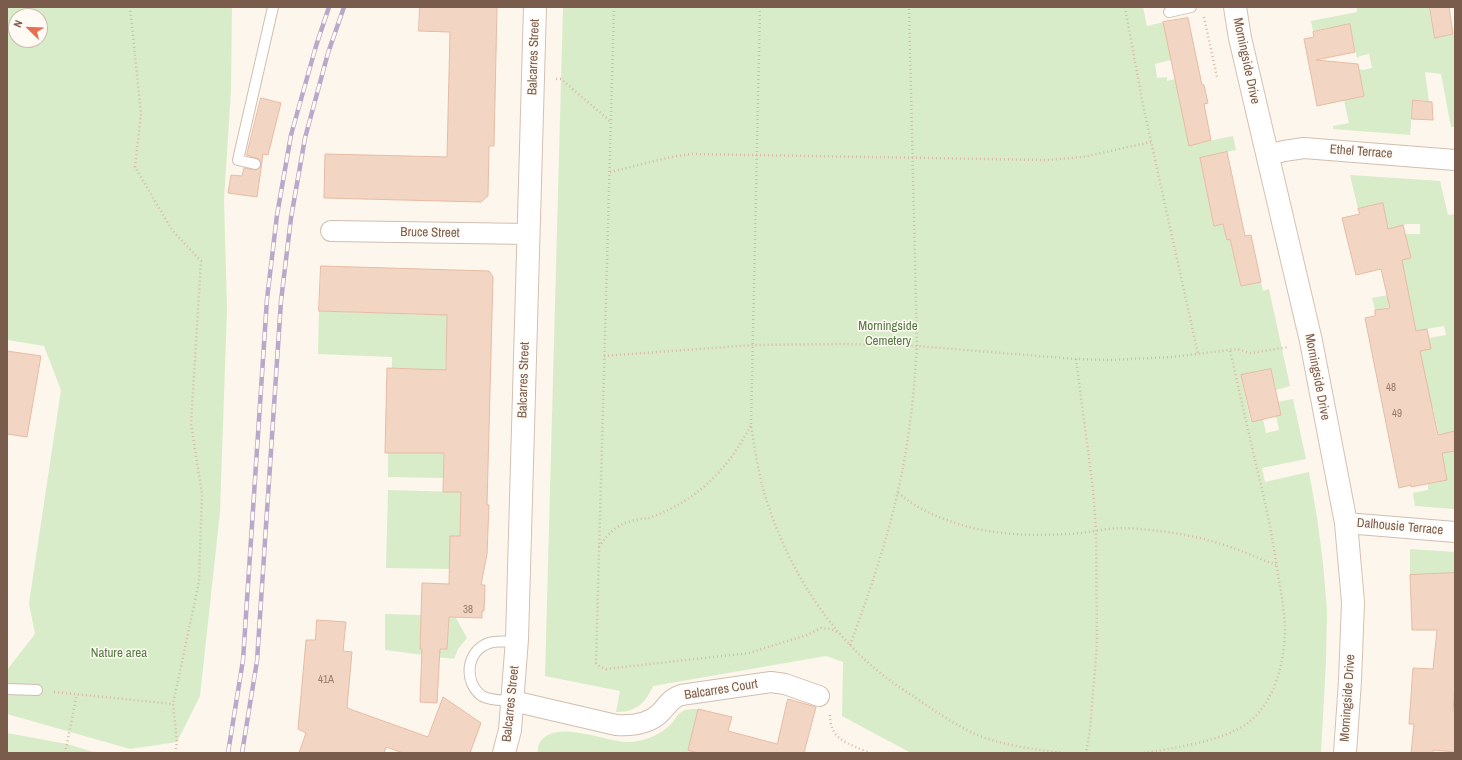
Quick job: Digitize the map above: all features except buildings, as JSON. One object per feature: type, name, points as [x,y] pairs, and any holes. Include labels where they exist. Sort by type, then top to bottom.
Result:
[{"type":"street","name":"Balcarres Street","points":[[504,753],[510,730],[517,642],[535,7]]},
{"type":"street","name":"Morningside Drive","points":[[1235,7],[1240,38],[1311,341],[1346,523],[1353,602],[1350,682],[1345,753]]},
{"type":"street","name":"Ethel Terrace","points":[[1268,155],[1284,150],[1304,148],[1455,160]]},
{"type":"street","name":"Bruce Street","points":[[331,231],[529,234]]},
{"type":"street","name":"Dalhousie Terrace","points":[[1346,523],[1455,532]]},
{"type":"street","name":"Balcarres Court","points":[[513,701],[616,725],[631,726],[646,722],[659,714],[672,699],[681,695],[771,682],[785,684],[819,696]]},
{"type":"lane","points":[[255,164],[238,160],[272,7]]},
{"type":"lane","points":[[1169,12],[1191,7]]},
{"type":"lane","points":[[513,701],[492,700],[481,695],[471,681],[469,670],[472,659],[478,649],[483,646],[494,642],[517,642]]},
{"type":"lane","points":[[7,689],[37,690]]},
{"type":"path","points":[[130,7],[141,114],[135,167],[172,230],[201,262],[190,424],[202,494],[198,582],[173,704],[177,742],[175,753]]},
{"type":"path","points":[[614,7],[595,660],[597,665],[603,668],[749,652],[807,635],[821,628],[831,629],[840,634]]},
{"type":"path","points":[[760,7],[751,425],[762,481],[780,536],[806,587],[840,634],[887,679],[923,703],[976,734],[1018,746],[1064,753]]},
{"type":"path","points":[[850,645],[876,574],[898,493],[910,423],[917,346],[909,7]]},
{"type":"path","points":[[1125,7],[1151,142],[1198,354]]},
{"type":"path","points":[[1204,14],[1217,77]]},
{"type":"path","points":[[533,79],[561,79],[611,122]]},
{"type":"path","points":[[610,172],[671,157],[691,154],[757,154],[1012,160],[1064,159],[1098,154],[1151,142]]},
{"type":"path","points":[[604,356],[753,345],[842,344],[917,346],[1076,359],[1127,360],[1240,349],[1250,353],[1282,348],[1311,341]]},
{"type":"path","points":[[1144,753],[1212,739],[1233,731],[1248,723],[1268,701],[1278,675],[1285,628],[1284,613],[1269,521],[1230,350]]},
{"type":"path","points":[[1076,359],[1093,489],[1096,530],[1097,644],[1090,729],[1086,753]]},
{"type":"path","points":[[598,548],[612,531],[621,525],[631,521],[649,518],[672,508],[694,495],[728,464],[741,445],[751,425]]},
{"type":"path","points":[[898,493],[919,508],[942,518],[993,533],[1050,535],[1120,528],[1166,532],[1211,541],[1234,548],[1277,566]]},
{"type":"path","points":[[37,690],[173,704]]},
{"type":"path","points":[[65,753],[77,694]]},
{"type":"path","points":[[819,696],[828,705],[830,711],[830,724],[836,735],[869,753]]},
{"type":"green space","name":"Nature area","points":[[7,7],[232,7],[231,90],[224,200],[227,309],[220,512],[200,696],[177,742],[130,749],[7,714],[7,670],[35,634],[29,603],[61,390],[44,346],[7,340]]},
{"type":"green space","name":"Morningside Cemetery","points":[[563,7],[1143,7],[1147,26],[1164,22],[1171,60],[1155,64],[1157,78],[1167,77],[1167,81],[1175,79],[1189,145],[1233,136],[1236,150],[1200,158],[1214,226],[1223,224],[1227,240],[1230,239],[1241,286],[1261,282],[1263,291],[1269,289],[1290,386],[1276,390],[1271,369],[1241,376],[1251,422],[1263,419],[1266,433],[1279,430],[1276,416],[1281,415],[1278,402],[1293,399],[1306,459],[1262,468],[1265,482],[1309,472],[1323,563],[1327,610],[1321,753],[911,753],[842,716],[843,662],[826,656],[653,686],[647,698],[639,706],[623,712],[616,712],[620,691],[545,676]]},
{"type":"green space","points":[[1357,7],[1430,7],[1435,38],[1455,34],[1455,127],[1451,127],[1441,74],[1425,72],[1429,101],[1413,100],[1410,135],[1333,129],[1333,126],[1349,123],[1344,100],[1364,96],[1359,69],[1363,70],[1372,68],[1369,54],[1357,58],[1351,30],[1330,34],[1329,28],[1313,31],[1311,21],[1357,12]]},
{"type":"green space","points":[[1350,175],[1440,181],[1448,215],[1455,214],[1455,431],[1439,436],[1433,408],[1413,412],[1420,351],[1429,338],[1446,335],[1444,326],[1427,329],[1417,336],[1412,309],[1392,313],[1390,307],[1375,310],[1372,298],[1408,291],[1406,279],[1396,261],[1411,258],[1391,238],[1407,234],[1420,234],[1420,224],[1407,224],[1388,229],[1383,204],[1358,209]]},
{"type":"green space","points":[[447,310],[443,478],[388,477],[388,453],[411,453],[413,369],[392,368],[392,357],[318,354],[319,311],[433,315]]},
{"type":"green space","points":[[1455,451],[1455,509],[1415,506],[1413,493],[1428,490],[1428,484],[1447,480],[1441,452]]},
{"type":"green space","points":[[388,490],[461,492],[460,536],[450,536],[450,569],[386,568]]},
{"type":"green space","points":[[1410,549],[1455,552],[1455,573],[1410,575]]},
{"type":"green space","points":[[385,614],[421,615],[420,649],[447,649],[449,618],[456,618],[467,638],[458,649],[454,659],[385,650]]},
{"type":"green space","points":[[698,709],[688,750],[698,753],[537,753],[539,744],[546,736],[556,732],[582,733],[621,742],[632,742],[642,740],[663,731],[681,712],[685,710]]},
{"type":"green space","points":[[7,733],[67,744],[97,753],[7,753]]},
{"type":"railway","points":[[228,753],[243,660],[267,299],[277,215],[291,135],[316,46],[329,7]]},
{"type":"railway","points":[[242,753],[257,661],[281,301],[291,218],[305,138],[328,53],[344,7]]}]
